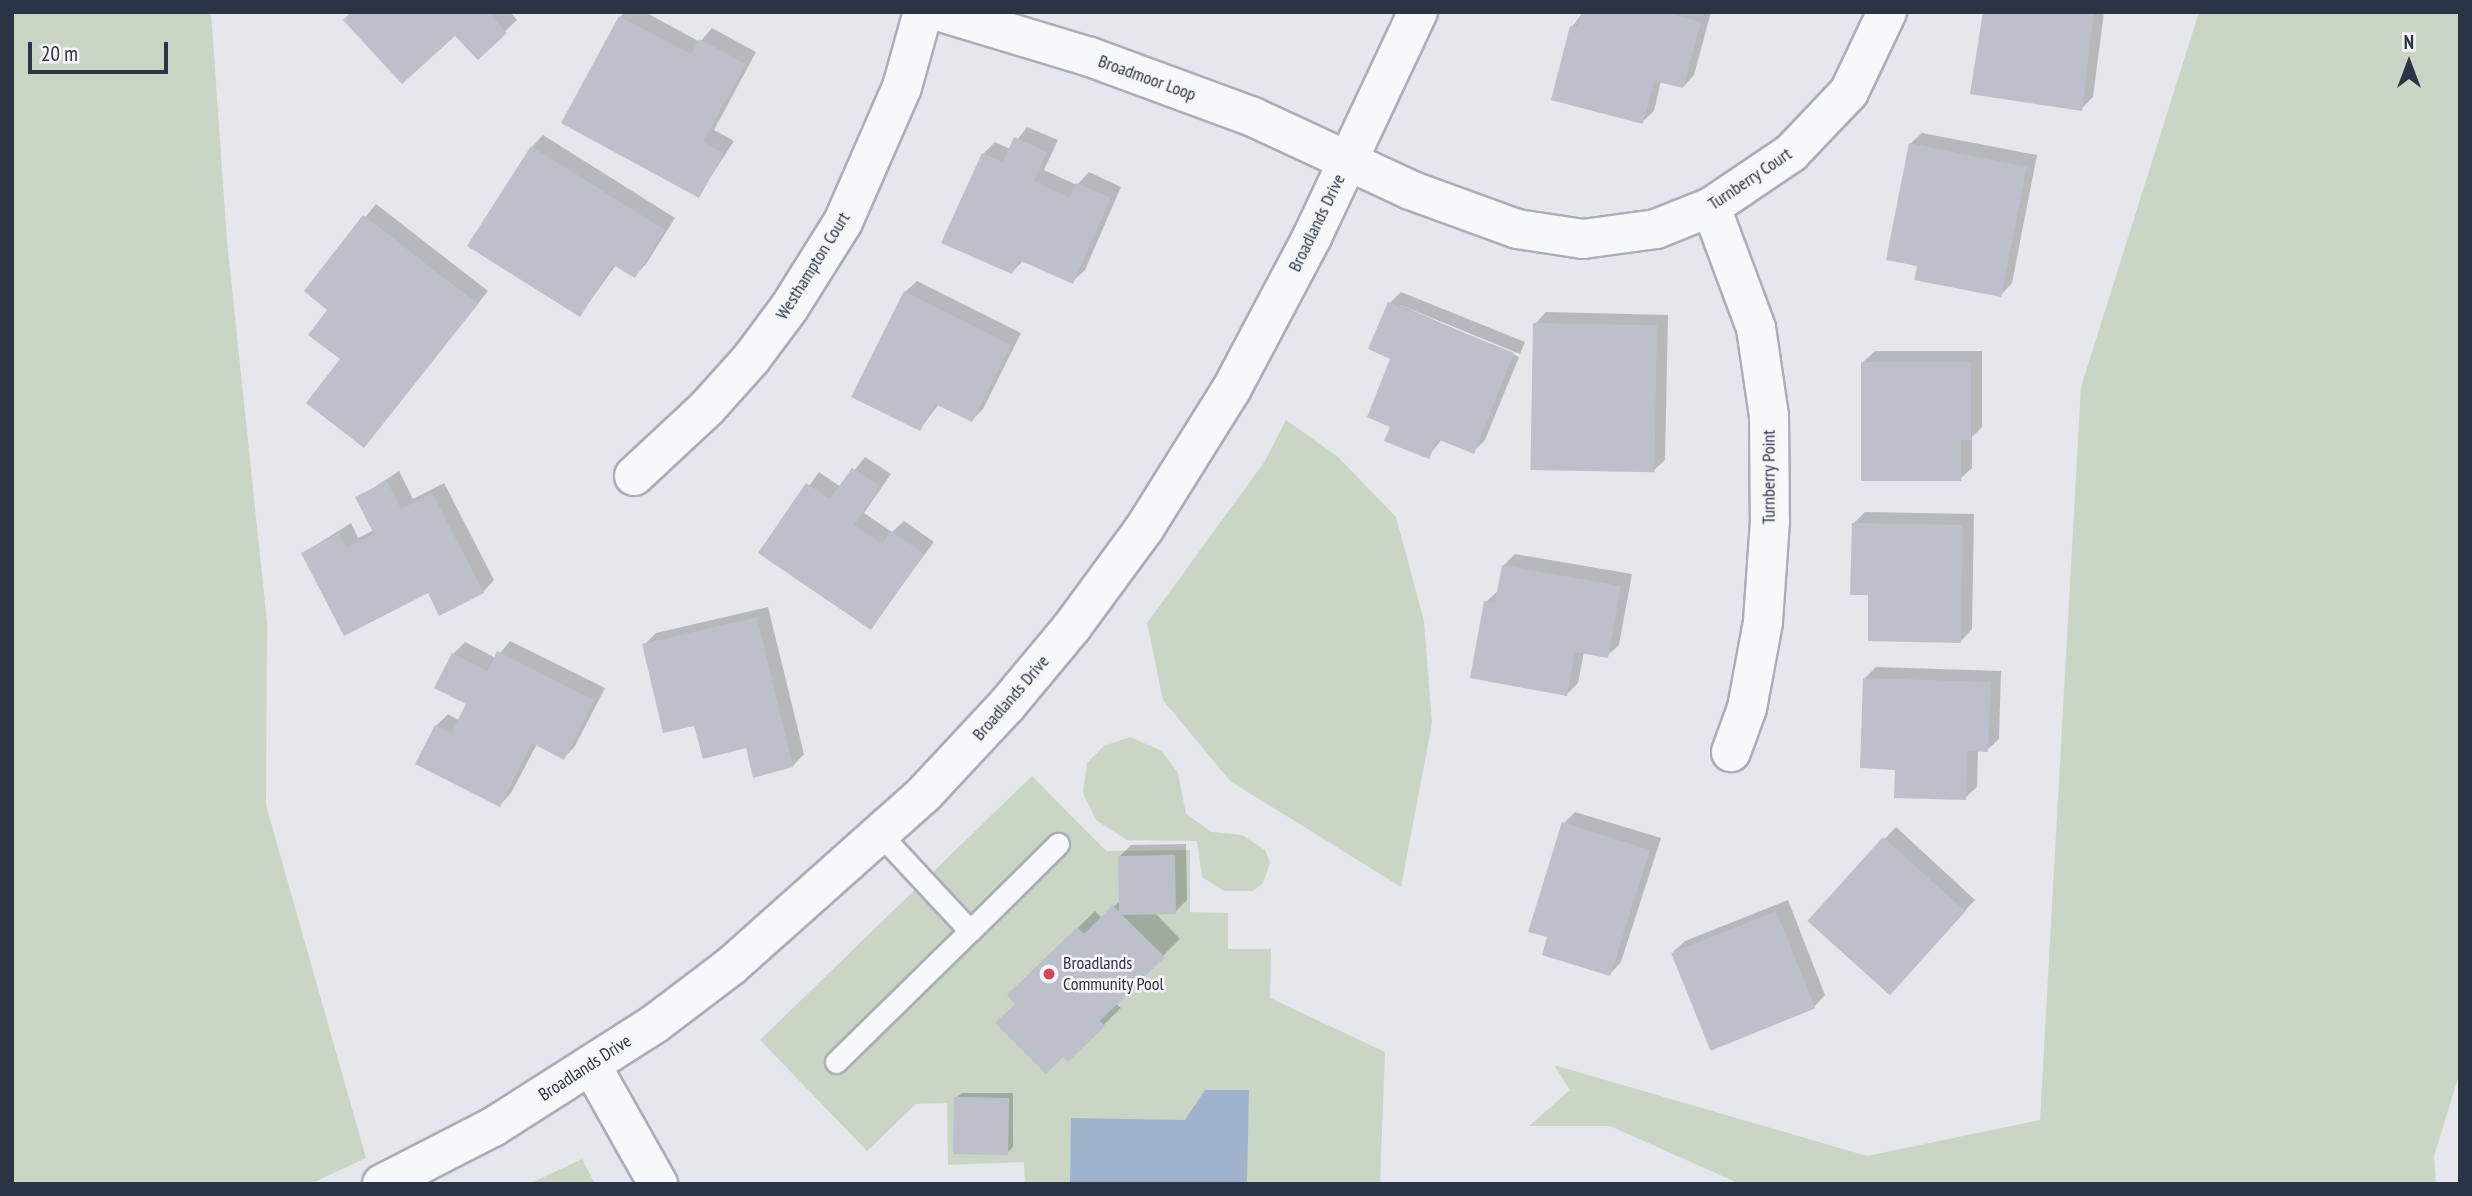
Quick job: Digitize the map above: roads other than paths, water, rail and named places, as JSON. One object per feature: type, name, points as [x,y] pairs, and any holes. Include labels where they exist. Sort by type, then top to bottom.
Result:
[{"type":"street","name":"Westhampton Court","points":[[634,476],[707,408],[751,359],[830,244],[874,157],[902,87],[923,12]]},
{"type":"street","name":"Broadmoor Loop","points":[[941,12],[1090,57],[1216,103],[1348,160]]},
{"type":"street","name":"Broadlands Drive","points":[[382,1184],[493,1127],[591,1065],[732,966],[880,834],[1007,705],[1072,627],[1144,529],[1231,390],[1348,160],[1418,12]]},
{"type":"street","name":"Turnberry Court","points":[[1348,160],[1409,190],[1517,229],[1583,239],[1656,229],[1711,207],[1816,132],[1849,92],[1887,12]]},
{"type":"street","name":"Turnberry Point","points":[[1711,207],[1756,328],[1769,416],[1770,521],[1763,622],[1747,708],[1731,752]]},
{"type":"street","points":[[591,1065],[658,1184]]},
{"type":"lane","points":[[880,834],[970,931]]},
{"type":"lane","points":[[836,1062],[1058,844]]},
{"type":"water","points":[[1205,1090],[1249,1090],[1247,1184],[1070,1184],[1071,1118],[1185,1120]]},
{"type":"place","name":"Broadlands Community Pool","points":[[1049,974]]}]
